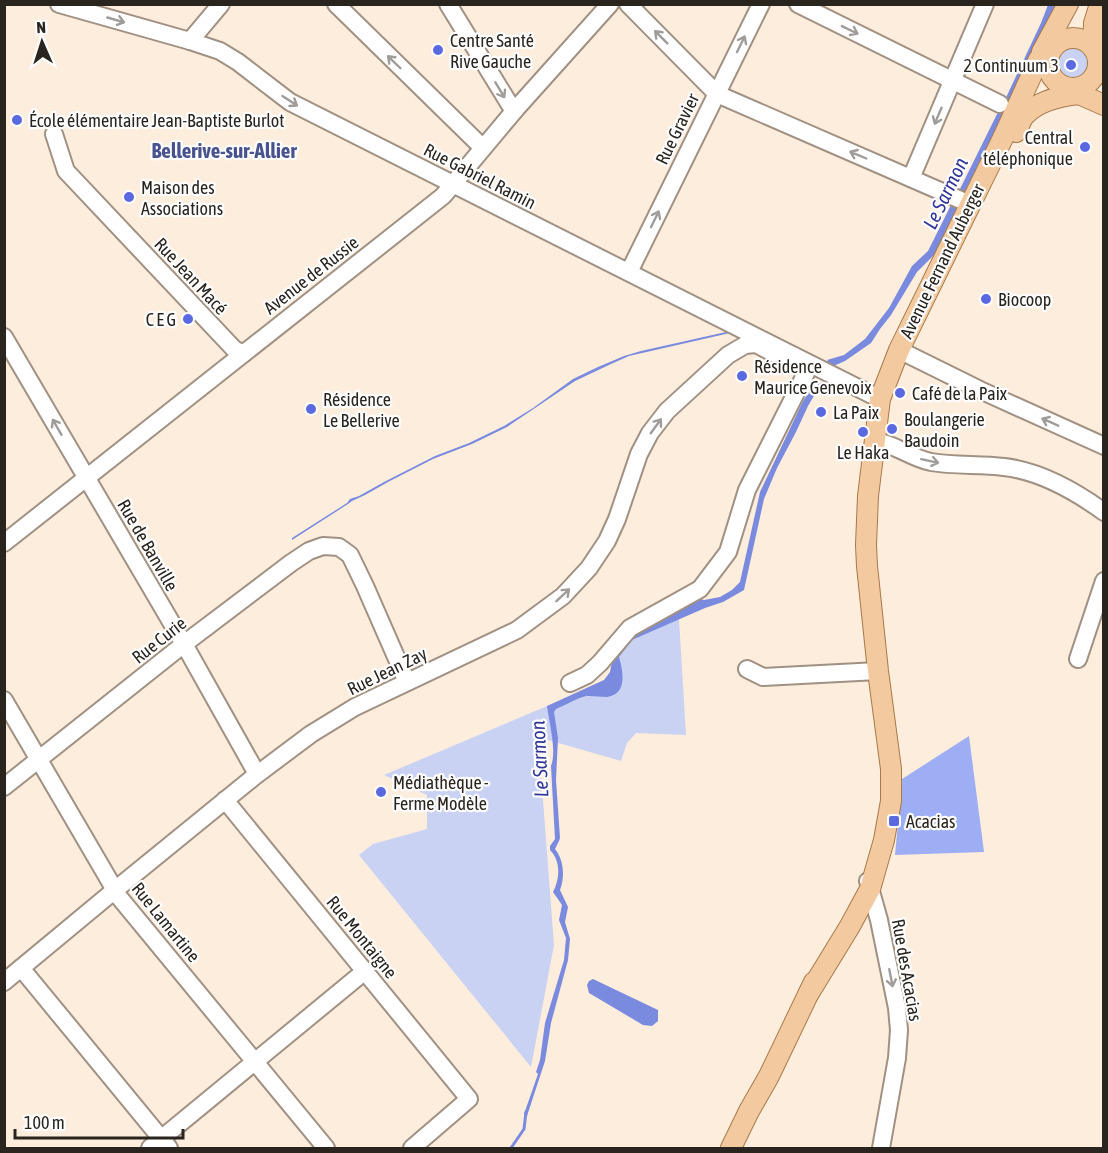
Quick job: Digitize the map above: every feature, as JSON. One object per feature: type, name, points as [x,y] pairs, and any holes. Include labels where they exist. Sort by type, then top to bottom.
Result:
[{"type":"main road","name":"Avenue Fernand Auberger","points":[[875,441],[880,399],[963,200],[1002,140],[1008,105],[1048,52],[1070,4]]},
{"type":"main road","points":[[1008,105],[1032,96],[1082,86],[1100,72],[1094,23],[1100,4]]},
{"type":"main road","points":[[1098,46],[1079,39],[1062,40],[1048,52],[1048,68],[1055,81],[1104,105]]},
{"type":"main road","points":[[1002,140],[1013,137],[1024,116],[1039,104],[1067,95],[1071,89]]},
{"type":"main road","points":[[809,993],[856,916],[868,880],[879,800],[882,770],[878,671],[866,545],[867,506],[875,441]]},
{"type":"main road","points":[[731,1149],[868,880]]},
{"type":"street","name":"Rue Gabriel Ramin","points":[[59,4],[220,51],[290,102],[880,399]]},
{"type":"street","points":[[190,41],[221,4]]},
{"type":"street","points":[[336,4],[483,147]]},
{"type":"street","points":[[448,4],[515,110]]},
{"type":"street","name":"Avenue de Russie","points":[[7,536],[86,478],[443,196],[515,110],[610,4]]},
{"type":"street","points":[[628,4],[717,94],[963,200]]},
{"type":"street","name":"Rue Gravier","points":[[629,272],[761,4]]},
{"type":"street","points":[[798,4],[818,9],[953,81],[1008,105]]},
{"type":"street","points":[[911,178],[985,4]]},
{"type":"street","name":"Rue Jean Macé","points":[[54,134],[66,171],[235,350],[244,353]]},
{"type":"street","name":"Rue Jean Zay","points":[[728,355],[740,329]]},
{"type":"street","name":"Rue de Banville","points":[[4,337],[184,644],[257,774]]},
{"type":"street","name":"Rue Jean Zay","points":[[4,982],[257,774],[311,734],[356,707],[517,630],[564,596],[589,568],[607,541],[639,454],[667,411],[728,355],[745,345],[756,344],[779,356],[794,356]]},
{"type":"street","points":[[899,350],[980,390],[1104,446]]},
{"type":"street","points":[[570,682],[587,675],[630,628],[700,589],[728,552],[747,490],[810,365]]},
{"type":"street","points":[[875,441],[930,462],[1003,467],[1028,472],[1073,492],[1104,512]]},
{"type":"street","name":"Rue Curie","points":[[4,787],[184,644],[291,563],[309,551],[323,546],[339,547],[350,555],[407,682]]},
{"type":"street","points":[[1078,659],[1104,581]]},
{"type":"street","points":[[747,669],[763,678],[878,671]]},
{"type":"street","name":"Rue Lamartine","points":[[4,700],[119,897],[326,1149]]},
{"type":"street","name":"Rue Montaigne","points":[[225,800],[469,1099],[412,1149]]},
{"type":"street","name":"Rue des Acacias","points":[[868,880],[879,920],[897,1008],[899,1030],[897,1058],[881,1149]]},
{"type":"street","points":[[856,916],[867,915],[879,920]]},
{"type":"street","points":[[21,968],[160,1145],[364,971]]},
{"type":"shaded area","points":[[1048,5],[1056,5],[1051,18],[1008,106],[1003,104],[1041,23]]},
{"type":"shaded area","points":[[1073,45],[1086,50],[1091,63],[1086,76],[1073,81],[1060,76],[1055,63],[1060,50]]},
{"type":"shaded area","points":[[1001,106],[1007,108],[963,195],[958,193]]},
{"type":"shaded area","points":[[952,203],[958,206],[936,253],[917,272],[871,343],[845,361],[831,367],[824,364],[827,360],[844,355],[865,339],[889,308],[912,266],[928,251]]},
{"type":"shaded area","points":[[729,330],[730,333],[629,356],[575,381],[507,427],[433,459],[388,482],[352,501],[292,540],[350,499],[435,456],[504,426],[573,379],[624,356]]},
{"type":"shaded area","points":[[816,381],[821,384],[777,468],[764,499],[744,590],[723,602],[632,640],[619,657],[622,681],[621,687],[614,695],[580,698],[554,712],[558,738],[556,780],[560,838],[555,849],[562,863],[563,880],[560,890],[568,907],[565,922],[570,939],[568,960],[551,1023],[545,1061],[527,1116],[524,1114],[538,1074],[536,1072],[545,1023],[564,960],[566,938],[559,920],[562,905],[553,892],[557,882],[558,865],[550,850],[555,839],[551,766],[553,745],[547,706],[604,680],[610,672],[613,656],[631,635],[701,599],[720,597],[740,582],[760,492],[803,401]]},
{"type":"shaded area","points":[[679,619],[686,735],[636,733],[627,743],[621,761],[548,740],[540,760],[554,945],[531,1067],[359,855],[373,844],[427,829],[427,795],[384,775],[547,706],[620,689],[619,657],[623,650],[632,640]]},
{"type":"shaded area","points":[[969,736],[984,852],[895,855],[902,779]]},
{"type":"shaded area","points":[[593,979],[658,1010],[658,1021],[652,1026],[643,1025],[589,993],[587,985]]},
{"type":"waterway","name":"Le Sarmon","points":[[511,1148],[524,1129],[526,1112]]},
{"type":"place","name":"Centre Santé Rive Gauche","points":[[438,50]]},
{"type":"place","name":"2 Continuum 3","points":[[1071,65]]},
{"type":"place","name":"École élémentaire Jean-Baptiste Burlot","points":[[17,120]]},
{"type":"place","name":"Central téléphonique","points":[[1085,147]]},
{"type":"place","name":"Maison des Associations","points":[[129,197]]},
{"type":"place","name":"Biocoop","points":[[986,299]]},
{"type":"place","name":"C E G","points":[[188,319]]},
{"type":"place","name":"Résidence Maurice Genevoix","points":[[742,376]]},
{"type":"place","name":"Café de la Paix","points":[[900,393]]},
{"type":"place","name":"Résidence Le Bellerive","points":[[311,409]]},
{"type":"place","name":"La Paix","points":[[821,412]]},
{"type":"place","name":"Boulangerie Baudoin","points":[[892,429]]},
{"type":"place","name":"Le Haka","points":[[863,432]]},
{"type":"place","name":"Médiathèque - Ferme Modèle","points":[[381,792]]},
{"type":"place","name":"Acacias","points":[[894,821]]},
{"type":"district","name":"Bellerive-sur-Allier","points":[[224,150]]}]
